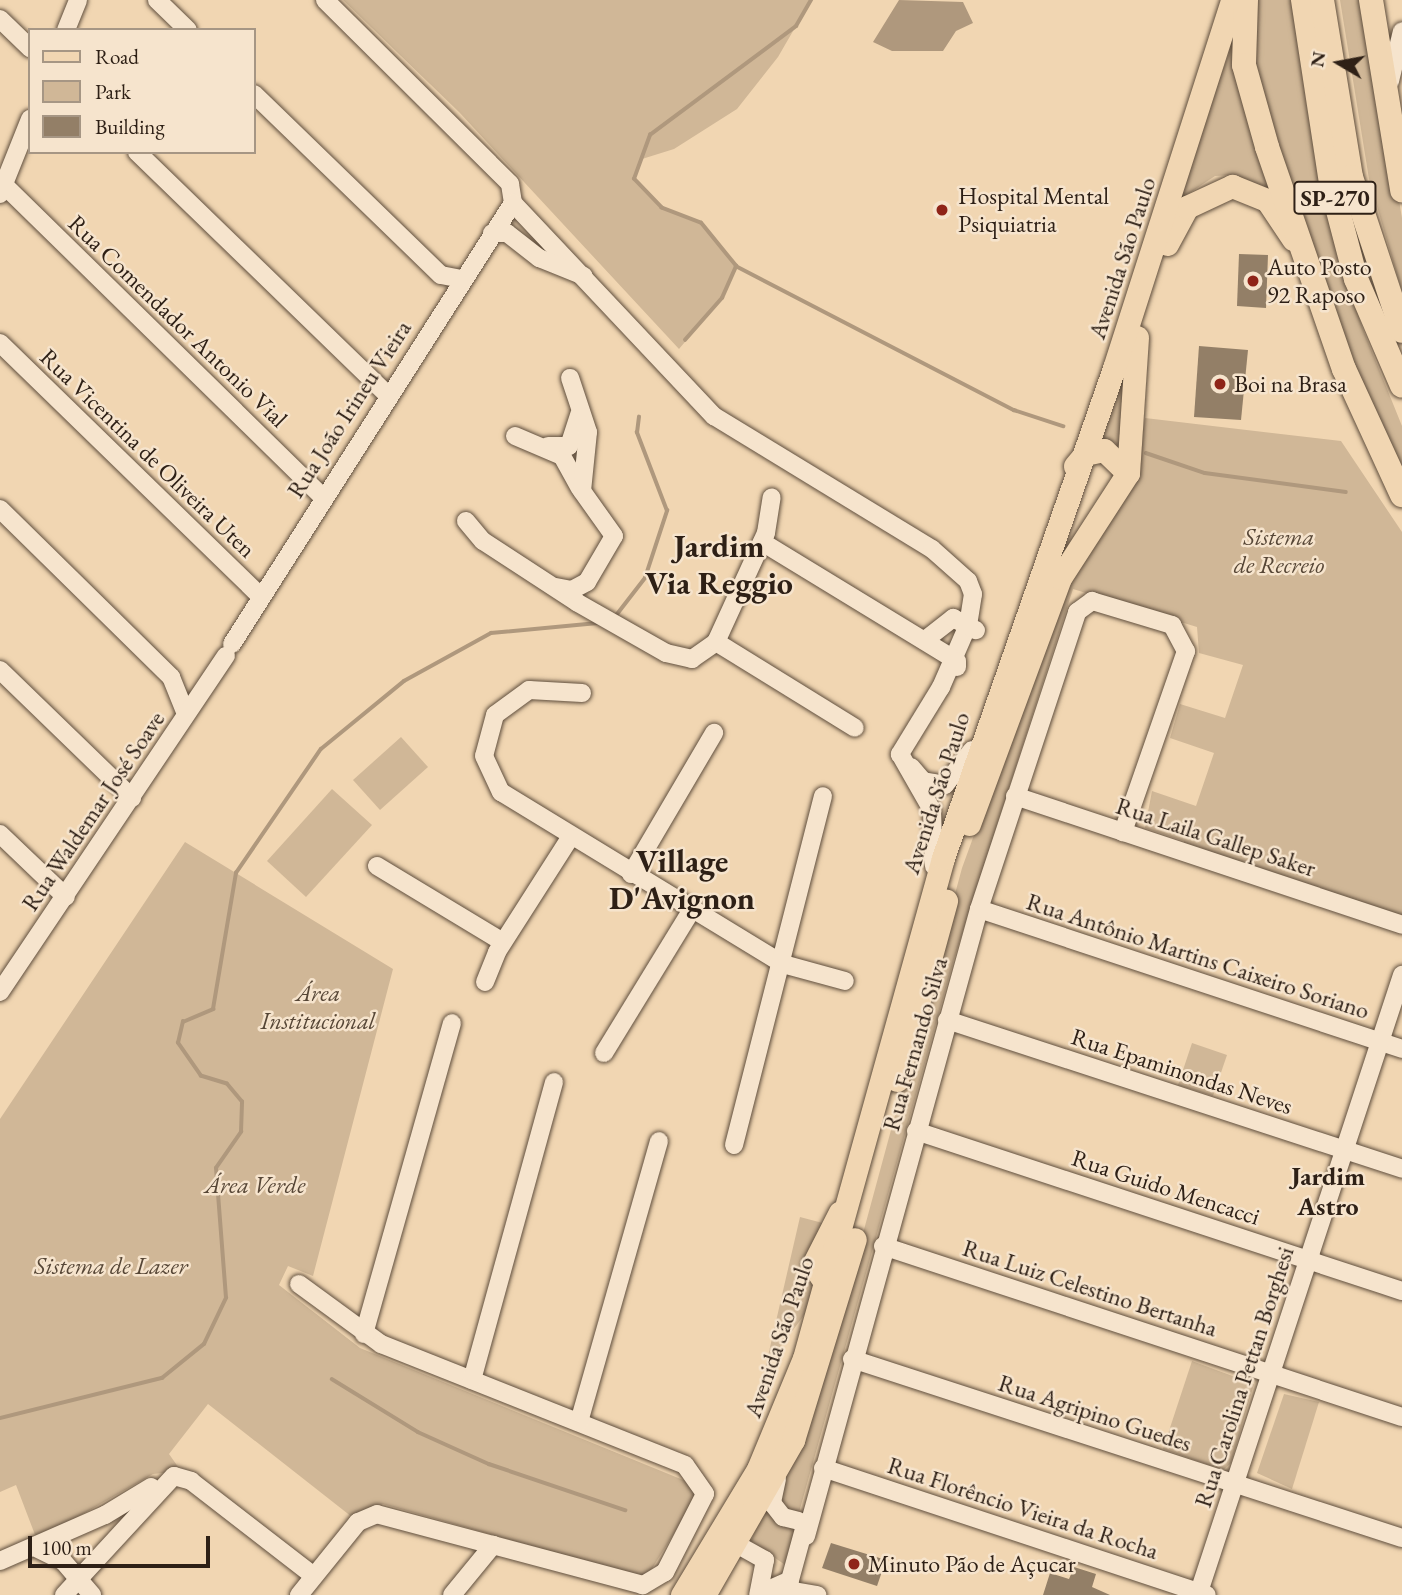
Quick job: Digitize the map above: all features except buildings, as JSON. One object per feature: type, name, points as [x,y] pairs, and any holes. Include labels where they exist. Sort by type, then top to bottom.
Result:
[{"type":"highway","name":"SP-270","points":[[1246,0],[1244,65],[1251,97],[1306,260],[1383,460],[1402,495]]},
{"type":"highway","name":"SP-270","points":[[1303,0],[1331,184],[1356,279],[1402,386]]},
{"type":"highway","name":"SP-270","points":[[1322,0],[1351,177],[1402,331]]},
{"type":"highway","name":"SP-270","points":[[1371,0],[1387,112],[1402,190]]},
{"type":"highway","points":[[1383,460],[1402,479]]},
{"type":"main road","name":"Avenida São Paulo","points":[[688,1595],[778,1426],[826,1284],[930,901],[991,708],[1075,466],[1115,368],[1232,0]]},
{"type":"main road","name":"Avenida São Paulo","points":[[688,1595],[738,1545],[784,1460],[837,1307],[966,834],[1060,578],[1128,472],[1134,345],[1173,227],[1187,207],[1219,188],[1257,192],[1306,260]]},
{"type":"main road","points":[[1075,466],[1085,454],[1104,450],[1128,472]]},
{"type":"main road","points":[[713,1549],[738,1545]]},
{"type":"street","points":[[67,28],[78,0]]},
{"type":"street","points":[[157,0],[186,28]]},
{"type":"street","points":[[325,0],[510,184],[513,203],[587,277],[714,416],[932,548],[972,587],[972,627],[939,709]]},
{"type":"street","points":[[0,19],[28,46]]},
{"type":"street","points":[[1387,112],[1402,31]]},
{"type":"street","points":[[256,96],[441,275],[462,279]]},
{"type":"street","points":[[1,187],[28,124]]},
{"type":"street","points":[[139,154],[387,394]]},
{"type":"street","name":"Rua Comendador Antonio Vial","points":[[1,187],[322,496]]},
{"type":"street","name":"Rua João Irineu Vieira","points":[[229,650],[322,496],[513,203]]},
{"type":"street","points":[[492,233],[507,233],[539,258],[587,277]]},
{"type":"street","name":"Rua Vicentina de Oliveira Uten","points":[[0,343],[261,597]]},
{"type":"street","points":[[570,378],[578,398],[576,456],[582,491],[613,531],[600,565],[582,595]]},
{"type":"street","points":[[514,436],[576,456]]},
{"type":"street","points":[[466,521],[483,541],[556,587],[582,595],[610,619],[680,660],[702,654],[716,642],[762,542],[772,497]]},
{"type":"street","points":[[0,509],[171,677],[202,691]]},
{"type":"street","points":[[762,542],[953,659],[957,667],[939,709],[909,752],[916,774],[936,786],[962,770],[991,708]]},
{"type":"street","name":"Rua Fernando Silva","points":[[777,1584],[805,1523],[823,1468],[947,1020],[1015,796],[1077,611],[1092,600],[1172,625],[1186,651],[1123,832]]},
{"type":"street","points":[[925,640],[950,619],[972,627]]},
{"type":"street","points":[[930,901],[934,820],[900,754],[972,627]]},
{"type":"street","points":[[716,642],[855,728]]},
{"type":"street","name":"Rua Waldemar José Soave","points":[[0,992],[229,650]]},
{"type":"street","points":[[0,670],[132,798]]},
{"type":"street","points":[[171,677],[186,714]]},
{"type":"street","points":[[582,693],[550,687],[519,694],[495,715],[484,745],[489,777],[501,792],[570,838],[783,964],[845,981]]},
{"type":"street","points":[[631,874],[714,733]]},
{"type":"street","points":[[734,1145],[783,964],[823,796]]},
{"type":"street","name":"Rua Laila Gallep Saker","points":[[1015,796],[1402,925]]},
{"type":"street","points":[[0,834],[66,897]]},
{"type":"street","points":[[485,982],[503,942],[570,838]]},
{"type":"street","points":[[377,866],[503,942]]},
{"type":"street","name":"Rua Antônio Martins Caixeiro Soriano","points":[[979,909],[1402,1049]]},
{"type":"street","points":[[604,1053],[691,911]]},
{"type":"street","name":"Rua Carolina Pettan Borghesi","points":[[1202,1594],[1235,1484],[1402,975]]},
{"type":"street","name":"Rua Epaminondas Neves","points":[[947,1020],[1402,1169]]},
{"type":"street","points":[[364,1335],[452,1023]]},
{"type":"street","points":[[472,1380],[554,1082]]},
{"type":"street","name":"Rua Guido Mencacci","points":[[916,1130],[1402,1291]]},
{"type":"street","points":[[579,1422],[659,1141]]},
{"type":"street","name":"Rua Luiz Celestino Bertanha","points":[[883,1246],[1402,1417]]},
{"type":"street","points":[[299,1284],[364,1335],[685,1465],[700,1479],[705,1494],[701,1511],[665,1572],[631,1585],[377,1514],[358,1522],[299,1595]]},
{"type":"street","name":"Rua Agripino Guedes","points":[[852,1359],[1402,1538]]},
{"type":"street","points":[[784,1460],[772,1503],[783,1517],[805,1523]]},
{"type":"street","name":"Rua Florêncio Vieira da Rocha","points":[[823,1468],[1202,1594]]},
{"type":"street","points":[[70,1588],[166,1477]]},
{"type":"street","points":[[0,1561],[36,1548],[166,1477],[191,1481],[314,1576]]},
{"type":"street","points":[[452,1595],[493,1545]]},
{"type":"street","points":[[738,1545],[765,1560],[780,1562],[777,1584]]},
{"type":"street","points":[[36,1548],[64,1561],[70,1588]]},
{"type":"street","points":[[765,1560],[777,1584],[816,1595]]},
{"type":"street","points":[[777,1584],[800,1581],[816,1595]]},
{"type":"street","points":[[70,1588],[92,1595]]},
{"type":"green space","points":[[343,0],[811,0],[778,57],[737,109],[674,149],[642,159],[634,178],[662,208],[701,223],[736,266],[722,298],[679,349],[459,112]]},
{"type":"green space","points":[[1255,0],[1296,0],[1306,103],[1327,206],[1362,327],[1402,426],[1402,468],[1382,435],[1310,251],[1254,74]]},
{"type":"green space","points":[[1340,0],[1365,0],[1402,218],[1402,292],[1369,179]]},
{"type":"green space","points":[[1237,31],[1279,197],[1232,175],[1215,176],[1182,198],[1136,313],[1121,447],[1112,441],[1087,444]]},
{"type":"green space","name":"Sistema de Recreio","points":[[1145,418],[1341,441],[1402,532],[1402,920],[1183,848],[1184,841],[1145,828],[1152,791],[1196,806],[1214,753],[1170,738],[1180,704],[1225,718],[1243,665],[1199,653],[1197,627],[1073,589],[954,959],[798,1516],[782,1510],[779,1490],[836,1333],[962,868],[1068,577],[1137,464]]},
{"type":"green space","points":[[401,737],[428,767],[380,810],[353,780]]},
{"type":"green space","points":[[332,789],[372,825],[306,897],[267,861]]},
{"type":"green space","points":[[185,842],[393,969],[313,1276],[288,1266],[279,1285],[360,1348],[693,1484],[697,1497],[646,1578],[383,1504],[352,1517],[208,1404],[169,1454],[181,1471],[153,1474],[37,1540],[16,1485],[0,1492],[0,1119]]},
{"type":"green space","points":[[1192,1043],[1227,1055],[1213,1096],[1178,1085]]},
{"type":"green space","points":[[800,1217],[834,1226],[807,1311],[768,1364],[759,1395]]},
{"type":"green space","points":[[1192,1361],[1254,1384],[1231,1463],[1223,1470],[1163,1449]]},
{"type":"green space","points":[[1284,1394],[1319,1402],[1292,1489],[1257,1473]]},
{"type":"green space","points":[[766,1504],[799,1526],[788,1567],[751,1541]]},
{"type":"shaded area","points":[[899,0],[963,2],[973,23],[956,31],[943,51],[892,51],[873,42]]},
{"type":"waterway","points":[[685,340],[722,298],[736,266],[701,223],[662,208],[634,179],[650,135],[796,26],[811,0]]},
{"type":"waterway","points":[[736,266],[1014,410],[1063,426]]},
{"type":"waterway","points":[[614,618],[645,578],[667,511],[637,433],[639,417]]},
{"type":"waterway","points":[[1146,453],[1205,473],[1346,492]]},
{"type":"waterway","points":[[0,1418],[162,1378],[204,1344],[226,1298],[216,1168],[241,1132],[242,1102],[227,1084],[201,1076],[178,1043],[183,1022],[213,1009],[236,873],[321,749],[404,681],[491,633],[598,623]]},
{"type":"waterway","points":[[332,1379],[418,1432],[489,1464],[625,1510]]},
{"type":"place","name":"Hospital Mental Psiquiatria","points":[[942,210]]},
{"type":"place","name":"Auto Posto 92 Raposo","points":[[1253,281]]},
{"type":"place","name":"Boi na Brasa","points":[[1220,384]]},
{"type":"place","name":"Minuto Pão de Açucar","points":[[854,1564]]},
{"type":"district","name":"Jardim Via Reggio","points":[[719,566]]},
{"type":"district","name":"Village D'Avignon","points":[[682,880]]},
{"type":"district","name":"Jardim Astro","points":[[1328,1192]]},
{"type":"park label","name":"Área Institucional","points":[[318,1007]]},
{"type":"park label","name":"Área Verde","points":[[255,1185]]},
{"type":"park label","name":"Sistema de Lazer","points":[[111,1266]]}]
